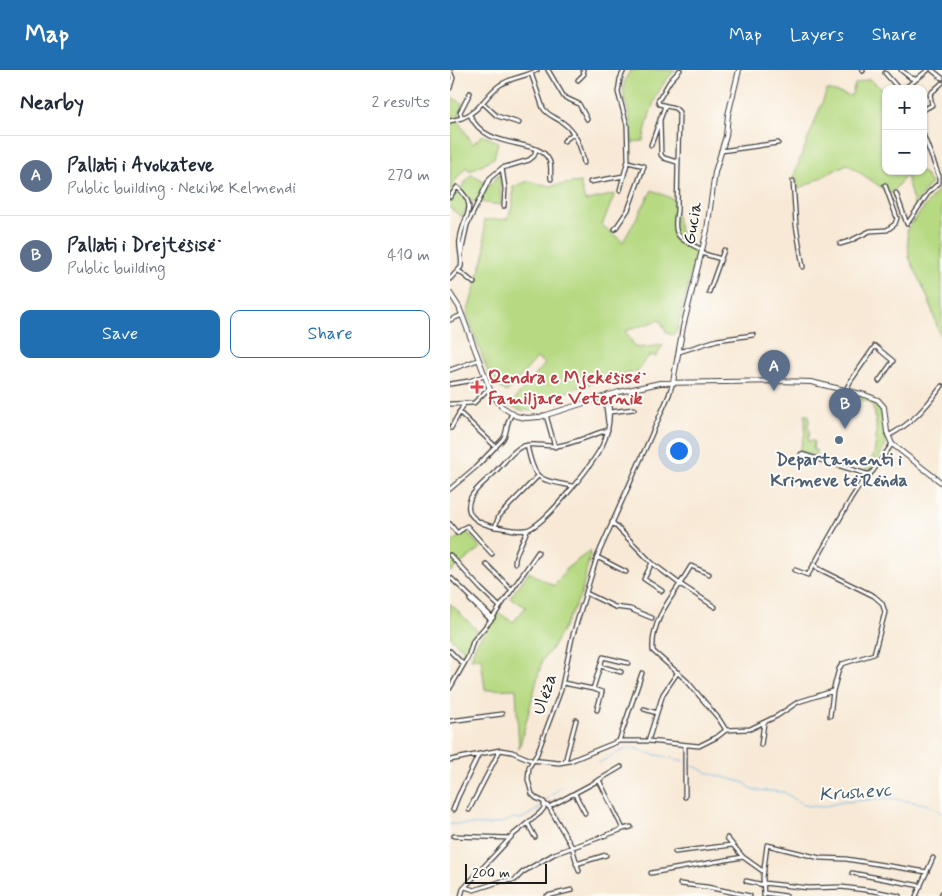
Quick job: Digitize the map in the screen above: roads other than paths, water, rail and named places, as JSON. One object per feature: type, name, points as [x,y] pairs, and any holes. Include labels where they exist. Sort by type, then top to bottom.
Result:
[{"type":"street","points":[[450,121],[470,115],[502,84],[537,70]]},
{"type":"street","points":[[548,70],[564,97],[579,104],[587,119]]},
{"type":"street","points":[[578,80],[584,74],[583,70]]},
{"type":"street","points":[[620,190],[628,162],[627,125],[618,92],[624,70]]},
{"type":"street","points":[[680,70],[670,81],[659,100],[660,104],[674,108],[679,112],[677,211],[674,225],[676,233],[680,238],[702,252],[721,259]]},
{"type":"street","name":"Gucia","points":[[672,382],[708,223],[715,172],[726,136],[728,115],[739,70]]},
{"type":"street","points":[[901,70],[910,78],[916,79]]},
{"type":"street","points":[[909,85],[928,70]]},
{"type":"street","points":[[932,70],[942,78]]},
{"type":"street","points":[[450,71],[453,78],[450,88]]},
{"type":"street","points":[[885,72],[896,85]]},
{"type":"street","points":[[531,73],[544,111],[562,122],[574,133],[579,143],[584,163]]},
{"type":"street","points":[[927,108],[933,104],[930,94],[942,83]]},
{"type":"street","points":[[462,118],[460,112],[470,93]]},
{"type":"street","points":[[483,103],[497,116],[519,124]]},
{"type":"street","points":[[651,145],[665,106]]},
{"type":"street","points":[[470,115],[482,131],[490,136],[503,141],[521,144],[541,152],[549,160],[551,179]]},
{"type":"street","points":[[660,119],[661,155],[664,158],[678,162]]},
{"type":"street","points":[[564,141],[574,133]]},
{"type":"street","points":[[721,151],[778,143]]},
{"type":"street","points":[[896,193],[907,224],[929,192],[939,183],[939,176],[927,144]]},
{"type":"street","points":[[461,254],[469,220],[490,178],[502,168],[529,160],[534,156],[536,150]]},
{"type":"street","points":[[615,229],[628,210],[644,166],[628,162]]},
{"type":"street","points":[[502,168],[505,188],[504,206]]},
{"type":"street","points":[[590,182],[624,176]]},
{"type":"street","points":[[793,181],[796,225],[802,267]]},
{"type":"street","points":[[840,244],[850,241],[870,230],[887,230],[894,224],[897,218],[885,185]]},
{"type":"street","points":[[450,197],[457,187],[469,203],[469,210],[460,239],[462,263],[459,271],[450,279]]},
{"type":"street","points":[[709,292],[724,250]]},
{"type":"street","points":[[459,271],[474,283]]},
{"type":"street","points":[[450,294],[462,315],[489,388],[500,405],[512,414],[526,418],[546,415],[608,395],[654,384],[672,382],[793,380],[816,383],[870,396],[880,402],[884,410],[888,436],[892,444],[942,483]]},
{"type":"street","points":[[450,320],[462,315]]},
{"type":"street","points":[[679,352],[717,340],[753,335]]},
{"type":"street","points":[[846,390],[875,346],[893,361],[879,381]]},
{"type":"street","points":[[450,370],[478,360]]},
{"type":"street","points":[[450,384],[484,376]]},
{"type":"street","name":"Ulëza","points":[[549,807],[534,797],[530,787],[528,772],[564,683],[572,638],[597,557],[669,395],[672,382]]},
{"type":"street","points":[[888,436],[918,416],[942,386]]},
{"type":"street","points":[[450,404],[472,404],[489,388]]},
{"type":"street","points":[[608,395],[608,429],[600,450],[573,486],[542,520],[527,530],[495,527],[481,524],[475,520],[470,511],[471,498],[516,451],[527,445],[534,444],[556,446],[608,429]]},
{"type":"street","points":[[602,397],[609,412]]},
{"type":"street","points":[[451,427],[465,403]]},
{"type":"street","points":[[609,412],[634,409]]},
{"type":"street","points":[[459,412],[496,447]]},
{"type":"street","points":[[451,487],[476,467],[505,437],[506,424],[512,414]]},
{"type":"street","points":[[546,415],[556,446]]},
{"type":"street","points":[[795,570],[808,575],[851,498],[892,444]]},
{"type":"street","points":[[527,445],[532,468],[538,476],[548,482],[573,486]]},
{"type":"street","points":[[801,454],[870,475]]},
{"type":"street","points":[[495,527],[502,513],[538,476]]},
{"type":"street","points":[[612,522],[652,563],[715,607]]},
{"type":"street","points":[[450,524],[457,533],[467,526],[492,554]]},
{"type":"street","points":[[515,562],[514,556],[527,530]]},
{"type":"street","points":[[450,688],[464,664],[473,641],[492,619],[538,552]]},
{"type":"street","points":[[450,555],[481,589],[500,606]]},
{"type":"street","points":[[597,557],[626,572]]},
{"type":"street","points":[[652,563],[644,579],[662,591]]},
{"type":"street","points":[[814,563],[817,568],[877,598],[882,602],[885,610],[874,654],[842,664],[839,669],[833,692],[830,716]]},
{"type":"street","points":[[486,564],[512,590]]},
{"type":"street","points":[[710,574],[691,566],[660,614],[653,648],[656,655],[678,672],[714,713],[726,730]]},
{"type":"street","points":[[451,578],[492,619]]},
{"type":"street","points":[[457,587],[492,619]]},
{"type":"street","points":[[586,593],[615,607],[634,610],[652,618]]},
{"type":"street","points":[[450,651],[464,664]]},
{"type":"street","points":[[593,689],[604,656],[628,663]]},
{"type":"street","points":[[600,666],[621,672]]},
{"type":"street","points":[[648,741],[665,690],[678,672]]},
{"type":"street","points":[[619,741],[642,673]]},
{"type":"street","points":[[564,683],[602,692],[597,710]]},
{"type":"street","points":[[450,764],[452,759],[500,750],[512,752],[533,760],[555,763],[565,762],[619,741],[648,741],[695,747],[717,737],[726,730],[750,729],[777,716],[798,702],[833,692]]},
{"type":"street","points":[[644,709],[657,713]]},
{"type":"street","points":[[450,721],[502,714]]},
{"type":"street","points":[[565,762],[576,720]]},
{"type":"street","points":[[761,745],[764,722]]},
{"type":"street","points":[[685,797],[686,746]]},
{"type":"street","points":[[469,810],[500,750]]},
{"type":"street","points":[[453,810],[459,793],[479,754]]},
{"type":"street","points":[[579,871],[572,848],[549,807],[575,794],[621,766]]},
{"type":"street","points":[[599,780],[623,829]]},
{"type":"street","points":[[575,794],[585,813]]},
{"type":"street","points":[[461,896],[465,887],[510,838],[540,813],[544,802]]},
{"type":"street","points":[[528,824],[535,837]]},
{"type":"street","points":[[465,887],[474,890],[502,881],[514,880],[523,872],[544,860],[631,827]]},
{"type":"street","points":[[454,836],[510,838]]},
{"type":"street","points":[[727,838],[743,857],[764,872]]},
{"type":"street","points":[[786,896],[764,895],[763,884],[767,845],[820,858],[855,860],[927,872]]},
{"type":"street","points":[[675,852],[732,846]]},
{"type":"street","points":[[576,864],[606,855]]},
{"type":"street","points":[[651,873],[743,857]]},
{"type":"street","points":[[916,896],[933,858]]},
{"type":"street","points":[[852,872],[921,886]]},
{"type":"street","points":[[746,881],[809,888],[842,887],[899,896]]},
{"type":"street","points":[[680,884],[707,887],[750,896]]},
{"type":"street","points":[[547,896],[572,890]]},
{"type":"waterway","name":"Krushevc","points":[[599,763],[627,749],[684,761]]},
{"type":"waterway","name":"Krushevc","points":[[687,763],[709,773],[745,783],[753,790],[784,792],[803,805],[821,807],[843,802],[888,798],[926,804],[942,813]]},
{"type":"waterway","name":"Krushevc","points":[[545,801],[561,787]]},
{"type":"waterway","name":"Krushevc","points":[[450,824],[488,825],[505,822],[513,818],[521,819],[537,810],[542,804]]},
{"type":"place","name":"Qendra e Mjekësisë Familjare Veternik","points":[[477,387]]},
{"type":"place","name":"Pallati i Avokateve","points":[[774,391]]},
{"type":"place","name":"Pallati i Drejtësisë","points":[[845,429]]},
{"type":"place","name":"Departamenti i Krimeve të Rënda","points":[[839,440]]}]
